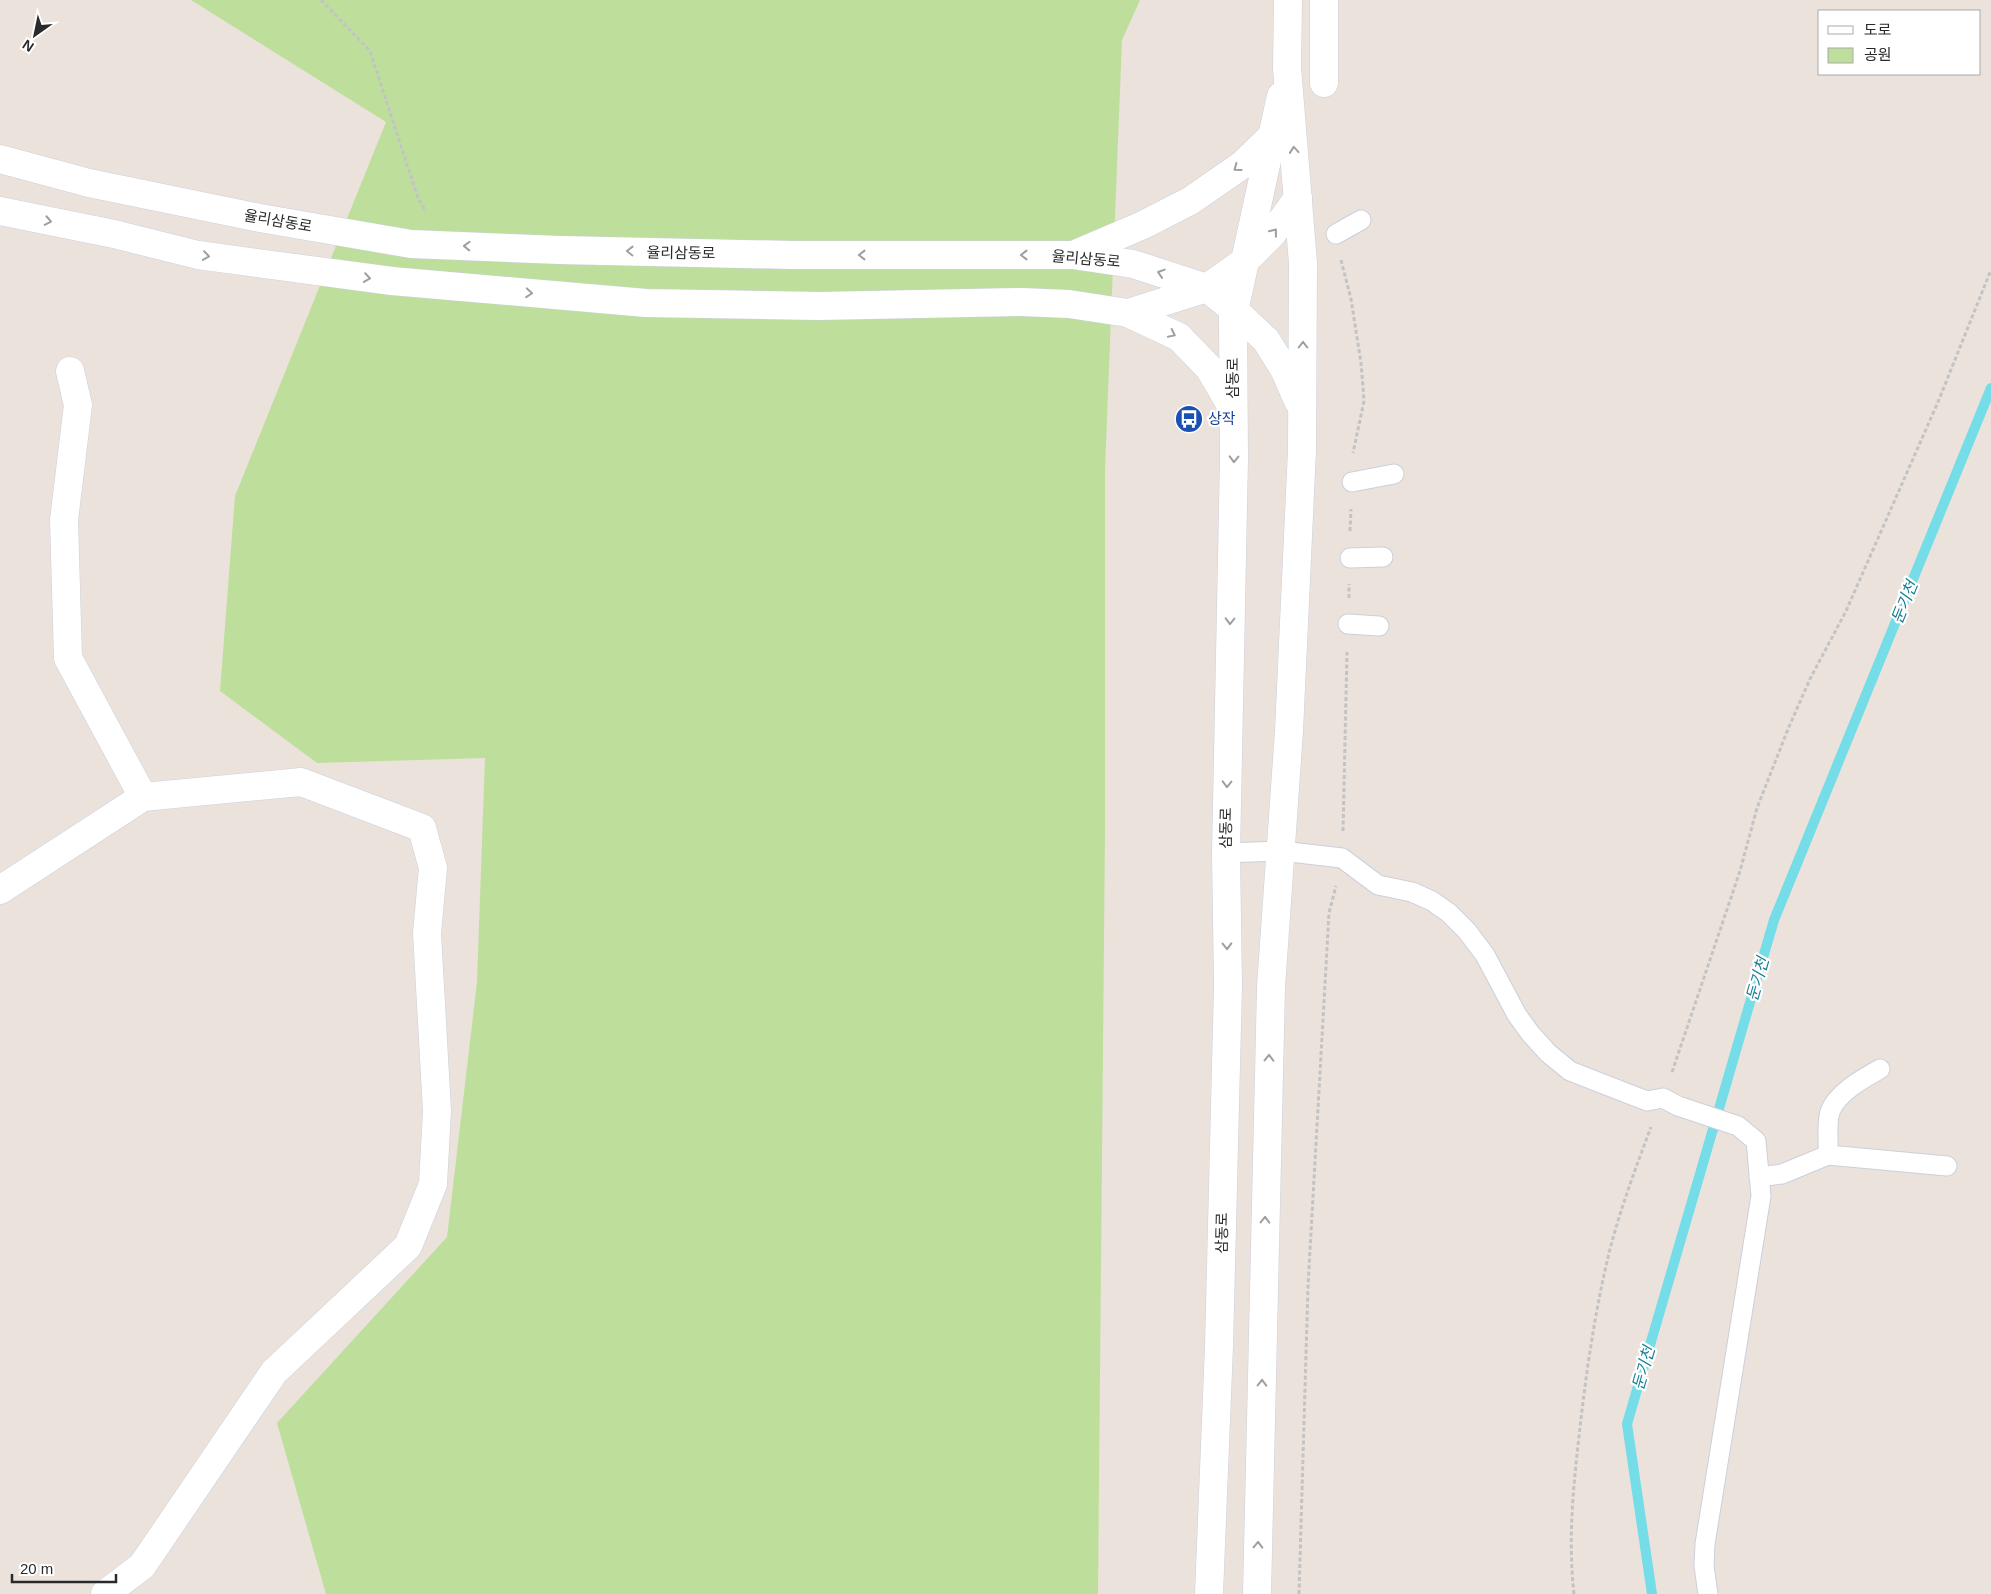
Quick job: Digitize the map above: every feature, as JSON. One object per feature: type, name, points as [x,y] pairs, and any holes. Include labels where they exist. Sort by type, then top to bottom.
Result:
[{"type":"main road","name":"삼동로","points":[[1257,1594],[1271,987],[1289,731],[1302,412],[1303,263],[1287,68],[1288,0]]},
{"type":"main road","points":[[1324,0],[1324,83]]},
{"type":"main road","name":"삼동로","points":[[1209,1594],[1219,1346],[1227,1014],[1226,853],[1233,316],[1287,68]]},
{"type":"main road","points":[[1073,255],[1143,225],[1190,201],[1242,165],[1272,135]]},
{"type":"main road","name":"율리삼동로","points":[[0,159],[89,183],[260,218],[411,244],[792,255],[1073,255],[1133,264],[1207,288],[1234,310],[1266,340],[1284,369],[1302,412]]},
{"type":"main road","points":[[1128,313],[1207,288],[1245,261],[1272,234],[1298,198]]},
{"type":"main road","points":[[0,212],[114,234],[198,255],[402,282],[646,302],[819,306],[1021,302],[1069,304],[1128,313],[1179,337],[1209,368],[1233,410]]},
{"type":"main road","points":[[70,371],[78,405],[64,520],[68,658],[143,797]]},
{"type":"main road","points":[[0,890],[143,797],[301,782],[422,828],[433,868],[426,933],[437,1111],[433,1184],[408,1246],[274,1372],[142,1566],[105,1594]]},
{"type":"lane","points":[[1336,234],[1361,220]]},
{"type":"lane","points":[[1352,482],[1394,474]]},
{"type":"lane","points":[[1350,558],[1383,557]]},
{"type":"lane","points":[[1348,624],[1379,626]]},
{"type":"lane","points":[[1226,853],[1281,851],[1342,858],[1378,885],[1412,892],[1432,901],[1449,913],[1467,930],[1485,955],[1530,1034],[1548,1053],[1570,1071],[1647,1102],[1670,1102],[1738,1126],[1756,1141],[1761,1196],[1705,1544],[1704,1566],[1708,1594]]},
{"type":"lane","points":[[1828,1155],[1830,1113],[1834,1103],[1852,1086],[1880,1069]]},
{"type":"lane","points":[[1759,1177],[1782,1174],[1828,1155],[1947,1166]]},
{"type":"path","points":[[320,0],[370,51],[418,198],[442,245]]},
{"type":"path","points":[[1574,1594],[1570,1547],[1571,1516],[1583,1404],[1599,1300],[1610,1249],[1624,1199],[1670,1102],[1740,871],[1757,808],[1788,728],[1810,679],[1861,578],[1938,402],[1991,270]]},
{"type":"green space","points":[[191,0],[1140,0],[1122,40],[1105,469],[1105,831],[1098,1594],[326,1594],[277,1423],[447,1237],[477,982],[485,758],[317,763],[220,691],[235,496],[386,122]]},
{"type":"waterway","name":"둔기천","points":[[1652,1594],[1627,1424],[1774,920],[1991,388]]},
{"type":"place","name":"상작","points":[[1189,419]]}]
